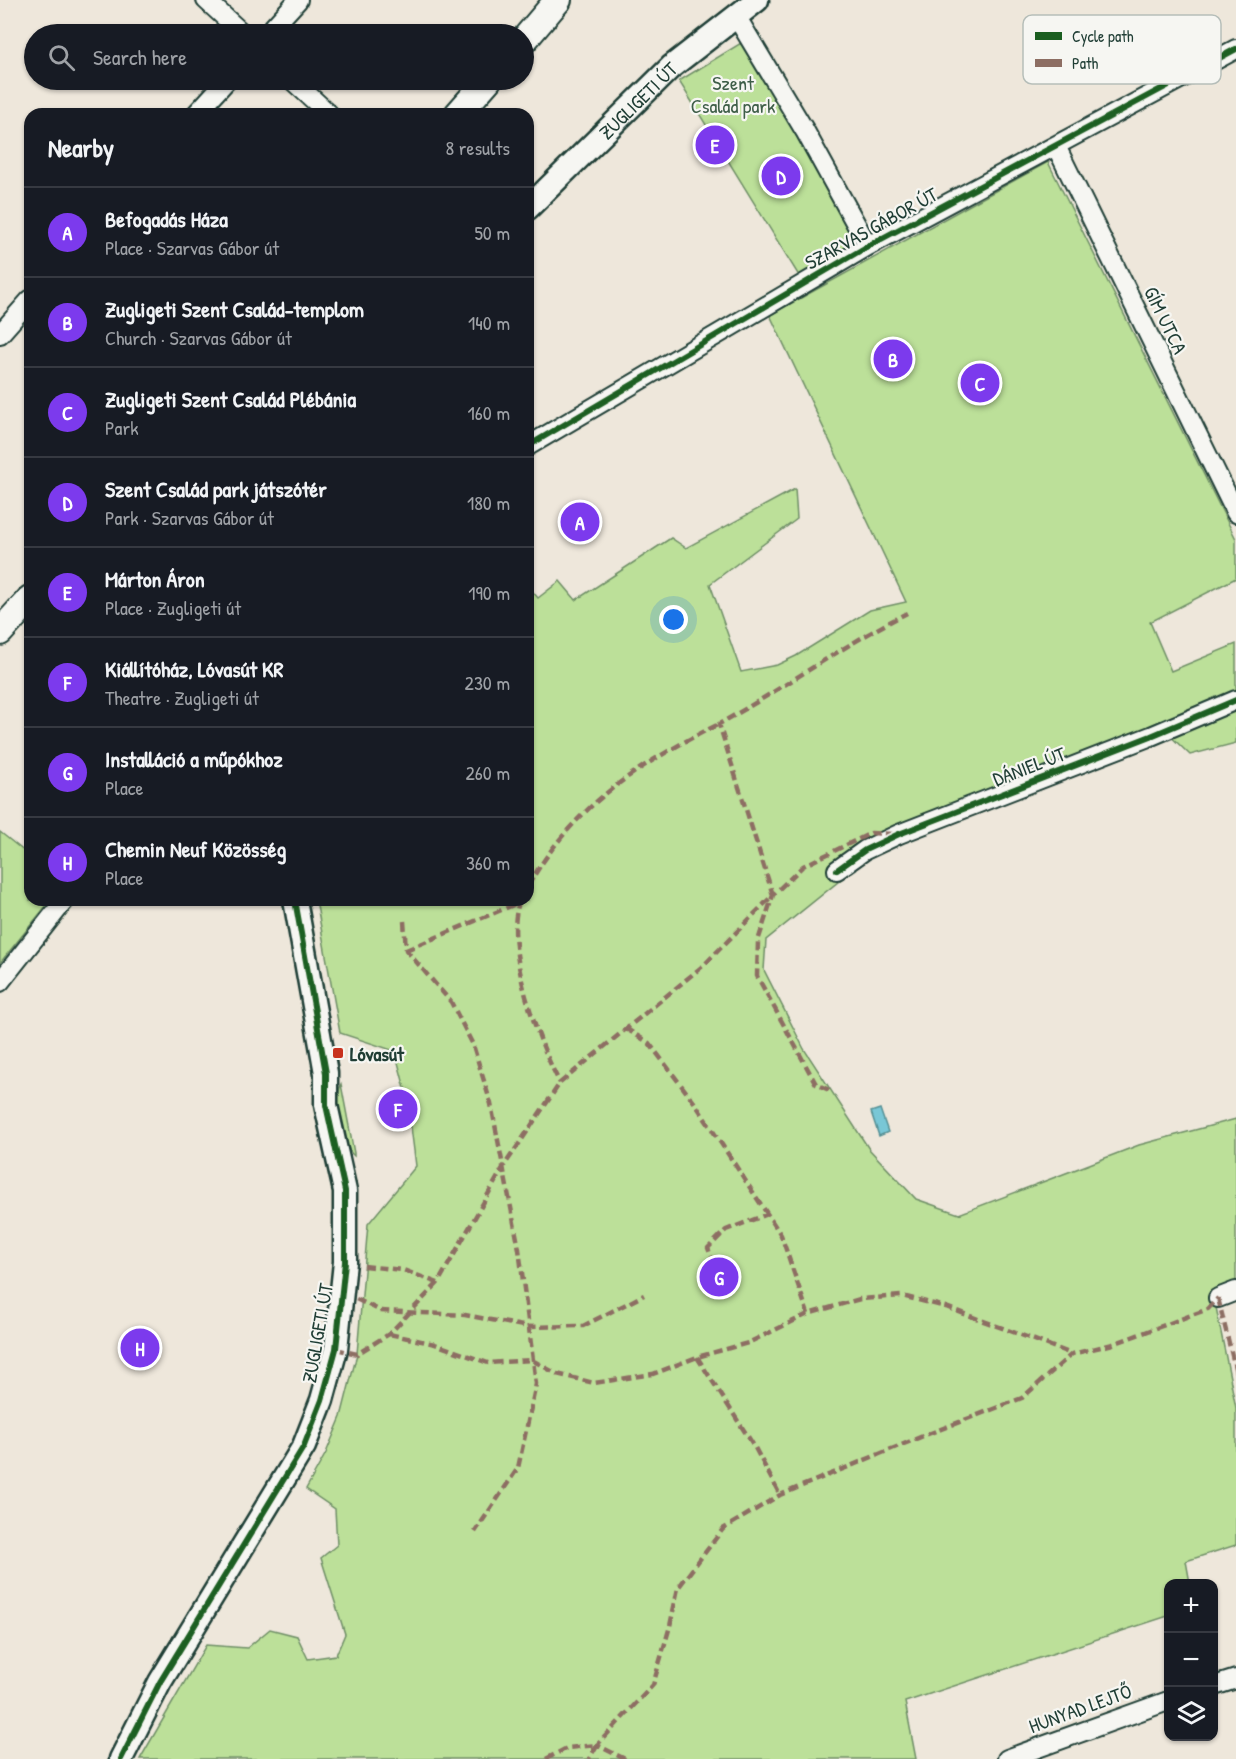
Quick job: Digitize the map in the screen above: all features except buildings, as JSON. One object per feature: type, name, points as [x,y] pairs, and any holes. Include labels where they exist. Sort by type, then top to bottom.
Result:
[{"type":"main road","points":[[534,28],[558,0]]},
{"type":"main road","points":[[463,108],[479,90]]},
{"type":"main road","points":[[0,632],[24,605]]},
{"type":"street","points":[[206,0],[232,24]]},
{"type":"street","points":[[276,24],[298,0]]},
{"type":"street","name":"ZUGLIGETI ÚT","points":[[534,202],[671,67],[757,0]]},
{"type":"street","points":[[736,16],[805,131],[868,246]]},
{"type":"street","name":"SZARVAS GÁBOR ÚT","points":[[1221,57],[1236,49]]},
{"type":"street","name":"SZARVAS GÁBOR ÚT","points":[[534,442],[868,246],[1171,84]]},
{"type":"street","points":[[201,108],[218,90]]},
{"type":"street","points":[[303,90],[322,108]]},
{"type":"street","name":"GÍM UTCA","points":[[1056,146],[1236,513]]},
{"type":"street","points":[[0,334],[24,307]]},
{"type":"street","name":"DÁNIEL ÚT","points":[[837,870],[865,850],[899,834],[1151,736],[1236,700]]},
{"type":"street","points":[[0,982],[60,906]]},
{"type":"street","name":"ZUGLIGETI ÚT","points":[[121,1759],[160,1682],[303,1446],[322,1400],[336,1349],[345,1262],[345,1191],[326,1104],[326,1072],[296,906]]},
{"type":"street","points":[[1218,1298],[1236,1291]]},
{"type":"street","points":[[1218,1685],[1236,1679]]},
{"type":"street","name":"HUNYAD LEJTŐ","points":[[1007,1759],[1164,1702]]},
{"type":"green space","name":"Szent Család park","points":[[746,40],[868,246],[804,284],[679,81]]},
{"type":"green space","points":[[1048,162],[1236,539],[1236,578],[1150,622],[1171,671],[1236,644],[1236,743],[1190,755],[1159,725],[889,841],[766,940],[764,970],[804,1049],[869,1149],[916,1199],[959,1214],[1139,1145],[1236,1119],[1236,1287],[1213,1292],[1236,1408],[1236,1545],[1186,1561],[1189,1579],[1164,1579],[1164,1617],[905,1702],[916,1759],[140,1759],[206,1645],[247,1648],[270,1629],[297,1636],[308,1659],[336,1655],[345,1634],[321,1558],[337,1545],[335,1509],[306,1489],[326,1453],[341,1417],[357,1354],[368,1224],[416,1166],[407,1096],[395,1051],[340,1033],[317,906],[534,906],[534,593],[538,598],[560,581],[576,600],[671,538],[686,548],[795,489],[797,519],[710,584],[741,672],[777,665],[796,656],[870,610],[906,602],[770,315]]},
{"type":"green space","points":[[0,832],[24,851],[24,906],[46,906],[0,963]]},
{"type":"green space","points":[[341,1084],[354,1156],[346,1142],[341,1122],[339,1091]]},
{"type":"water","points":[[880,1109],[888,1132],[879,1136],[871,1112]]},
{"type":"marked path","points":[[336,1349],[357,1354],[389,1334],[438,1283],[504,1166],[560,1083],[704,965],[773,895],[719,724],[859,639],[907,613]]},
{"type":"marked path","points":[[534,877],[566,833],[610,790],[662,755],[719,724]]},
{"type":"marked path","points":[[829,1090],[816,1084],[757,976],[758,941],[773,895],[803,866],[871,833],[893,834]]},
{"type":"marked path","points":[[406,950],[511,906]]},
{"type":"marked path","points":[[519,906],[516,941],[525,993],[542,1044],[560,1083]]},
{"type":"marked path","points":[[404,921],[406,950],[451,1002],[473,1045],[491,1104],[519,1249],[536,1384],[518,1468],[475,1532]]},
{"type":"marked path","points":[[625,1028],[649,1043],[694,1102],[781,1235],[808,1314]]},
{"type":"marked path","points":[[719,1277],[708,1248],[726,1230],[768,1214]]},
{"type":"marked path","points":[[364,1266],[403,1270],[438,1283]]},
{"type":"marked path","points":[[356,1299],[381,1311],[465,1315],[528,1327],[583,1326],[644,1295]]},
{"type":"marked path","points":[[389,1334],[435,1344],[488,1363],[532,1360],[557,1374],[594,1383],[653,1374],[697,1357],[748,1343],[808,1314],[860,1299],[902,1296],[946,1307],[1072,1354]]},
{"type":"marked path","points":[[1218,1298],[1236,1372]]},
{"type":"marked path","points":[[625,1759],[597,1745],[653,1685],[678,1588],[723,1529],[780,1495],[1022,1398],[1072,1354],[1113,1344],[1208,1309],[1218,1298]]},
{"type":"marked path","points":[[697,1357],[754,1446],[780,1495]]},
{"type":"marked path","points":[[546,1759],[567,1748],[597,1745],[589,1759]]},
{"type":"cycle path","points":[[1221,57],[1236,49]]},
{"type":"cycle path","points":[[534,442],[868,246],[1171,84]]},
{"type":"cycle path","points":[[837,870],[865,850],[899,834],[1151,736],[1236,700]]},
{"type":"cycle path","points":[[121,1759],[160,1682],[304,1446],[322,1400],[336,1349],[345,1262],[345,1191],[326,1105],[326,1073],[296,906]]},
{"type":"place","name":"Márton Áron","points":[[715,145]]},
{"type":"place","name":"Szent Család park játszótér","points":[[781,176]]},
{"type":"place","name":"Zugligeti Szent Család-templom","points":[[893,359]]},
{"type":"place","name":"Zugligeti Szent Család Plébánia","points":[[980,383]]},
{"type":"place","name":"Befogadás Háza","points":[[580,522]]},
{"type":"place","name":"Lóvasút","points":[[338,1053]]},
{"type":"place","name":"Kiállítóház, Lóvasút KR","points":[[398,1109]]},
{"type":"place","name":"Installáció a műpókhoz","points":[[719,1277]]},
{"type":"place","name":"Chemin Neuf Közösség","points":[[140,1348]]}]
